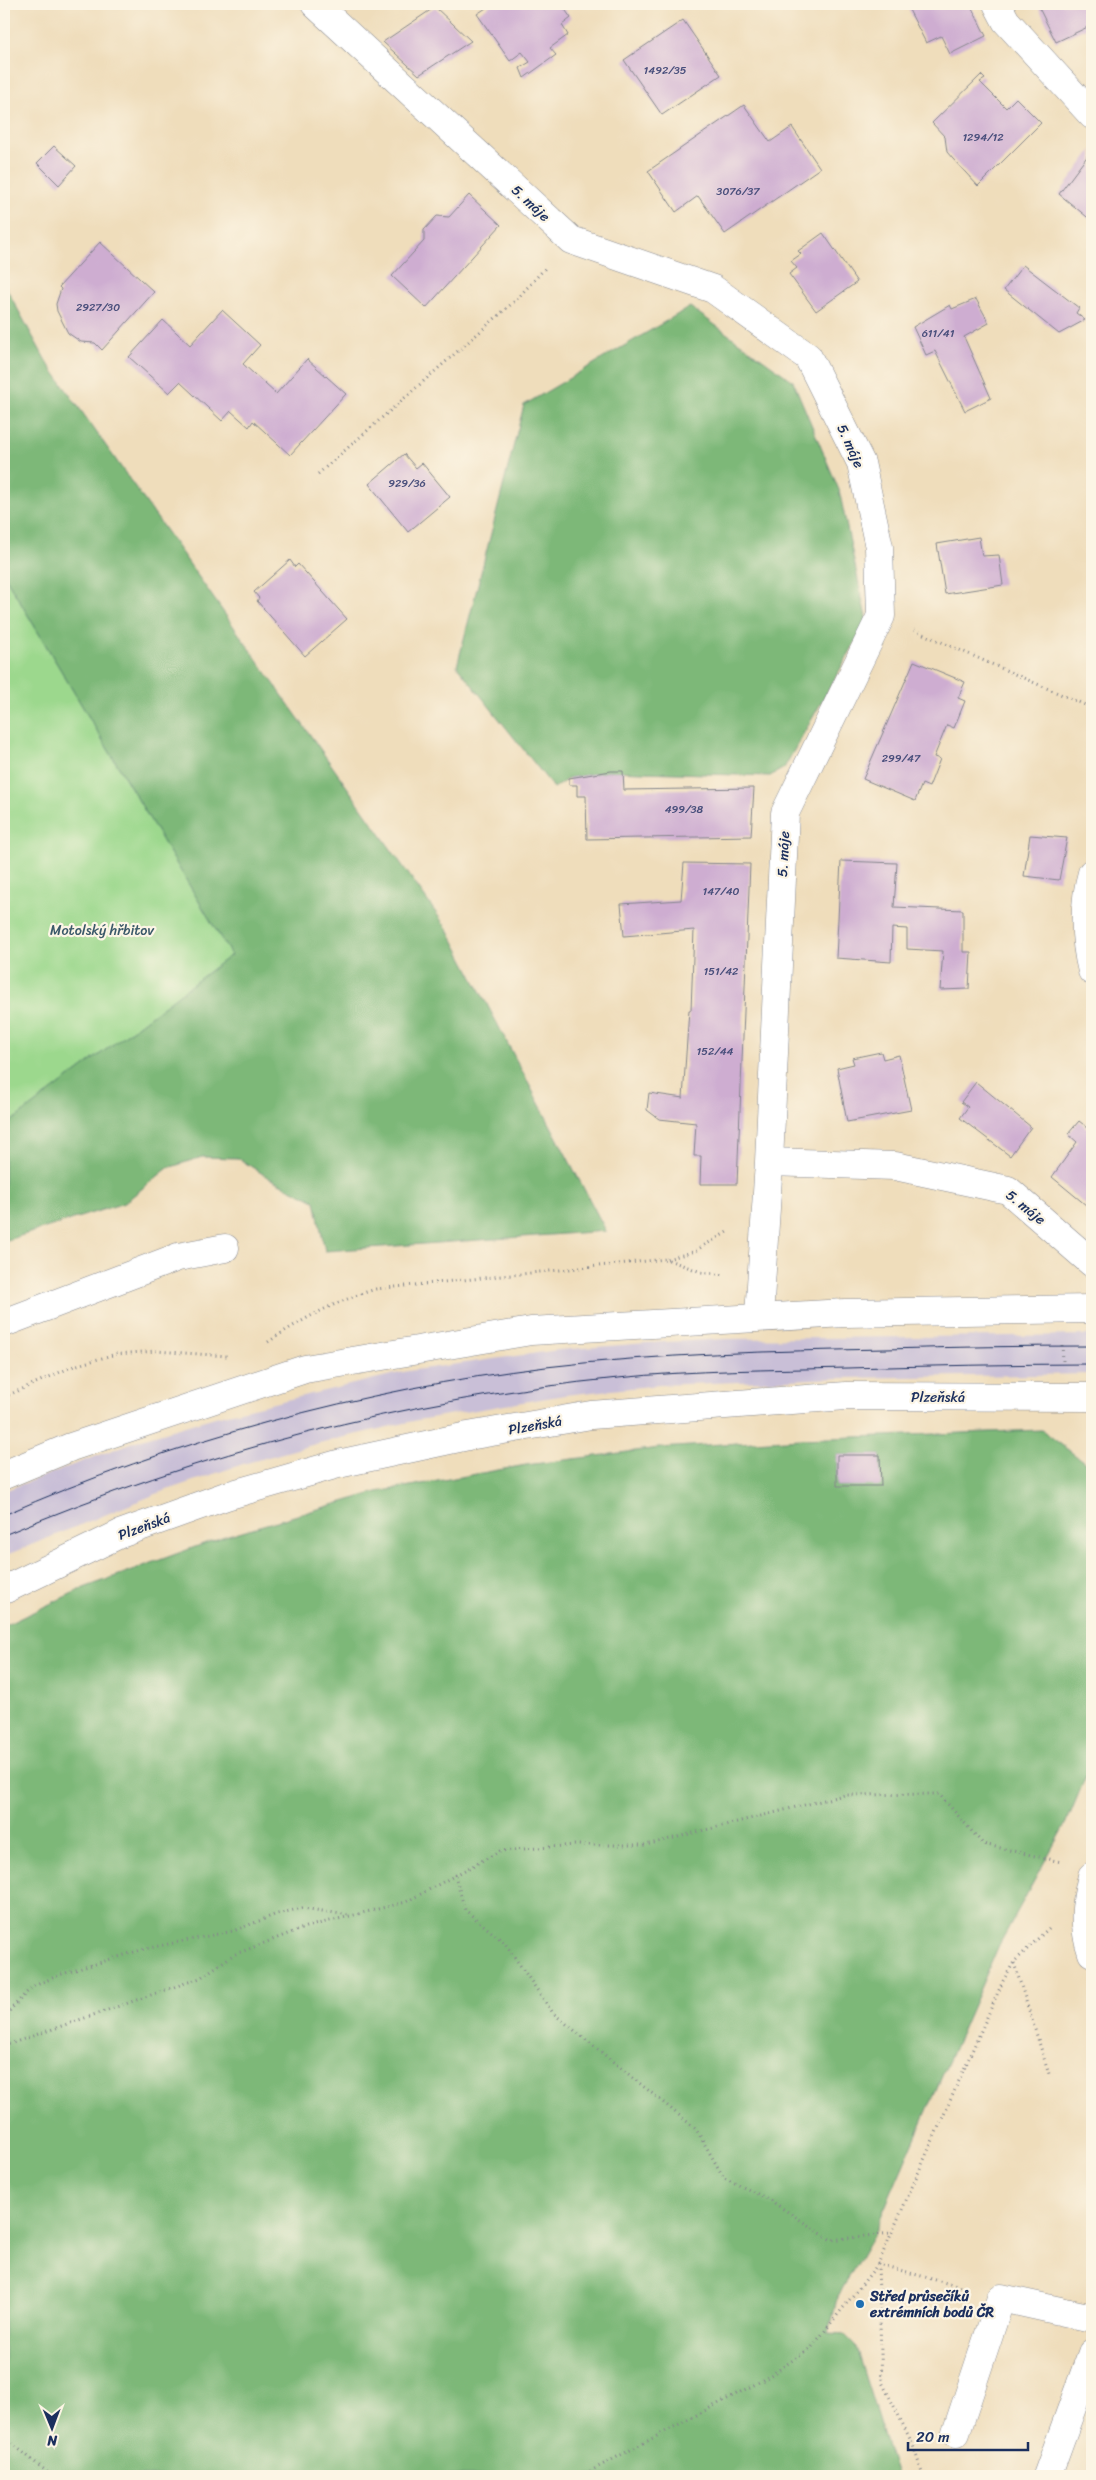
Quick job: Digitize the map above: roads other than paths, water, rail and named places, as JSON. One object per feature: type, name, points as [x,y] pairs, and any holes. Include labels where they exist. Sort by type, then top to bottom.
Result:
[{"type":"street","name":"5. máje","points":[[316,4],[572,240],[713,289],[808,357],[860,463],[879,547],[881,616],[785,813],[767,1205],[758,1316]]},
{"type":"street","points":[[997,4],[1006,21],[1092,115]]},
{"type":"street","points":[[1092,873],[1087,889],[1086,948],[1092,971]]},
{"type":"street","name":"5. máje","points":[[769,1162],[895,1166],[1008,1190],[1092,1263]]},
{"type":"street","points":[[4,1323],[178,1257],[225,1248]]},
{"type":"street","points":[[4,1475],[70,1447],[305,1369],[531,1331],[758,1316],[1092,1309]]},
{"type":"street","name":"Plzeňská","points":[[4,1590],[120,1534],[226,1496],[338,1464],[468,1436],[591,1416],[846,1396],[1092,1397]]},
{"type":"street","points":[[1092,1876],[1085,1904],[1086,1933],[1092,1953]]},
{"type":"street","points":[[956,2433],[1001,2298],[1092,2318]]},
{"type":"street","points":[[1047,2476],[1092,2354]]},
{"type":"tram line","points":[[4,1515],[68,1488],[201,1441],[339,1404],[477,1377],[546,1367],[716,1354],[1015,1346],[1092,1346]]},
{"type":"tram line","points":[[4,1535],[78,1505],[153,1478],[229,1454],[305,1433],[382,1415],[539,1387],[675,1373],[1092,1364]]},
{"type":"place","name":"Střed průsečíků extrémních bodů ČR","points":[[860,2304]]},
{"type":"park label","name":"Motolský hřbitov","points":[[102,930]]}]
